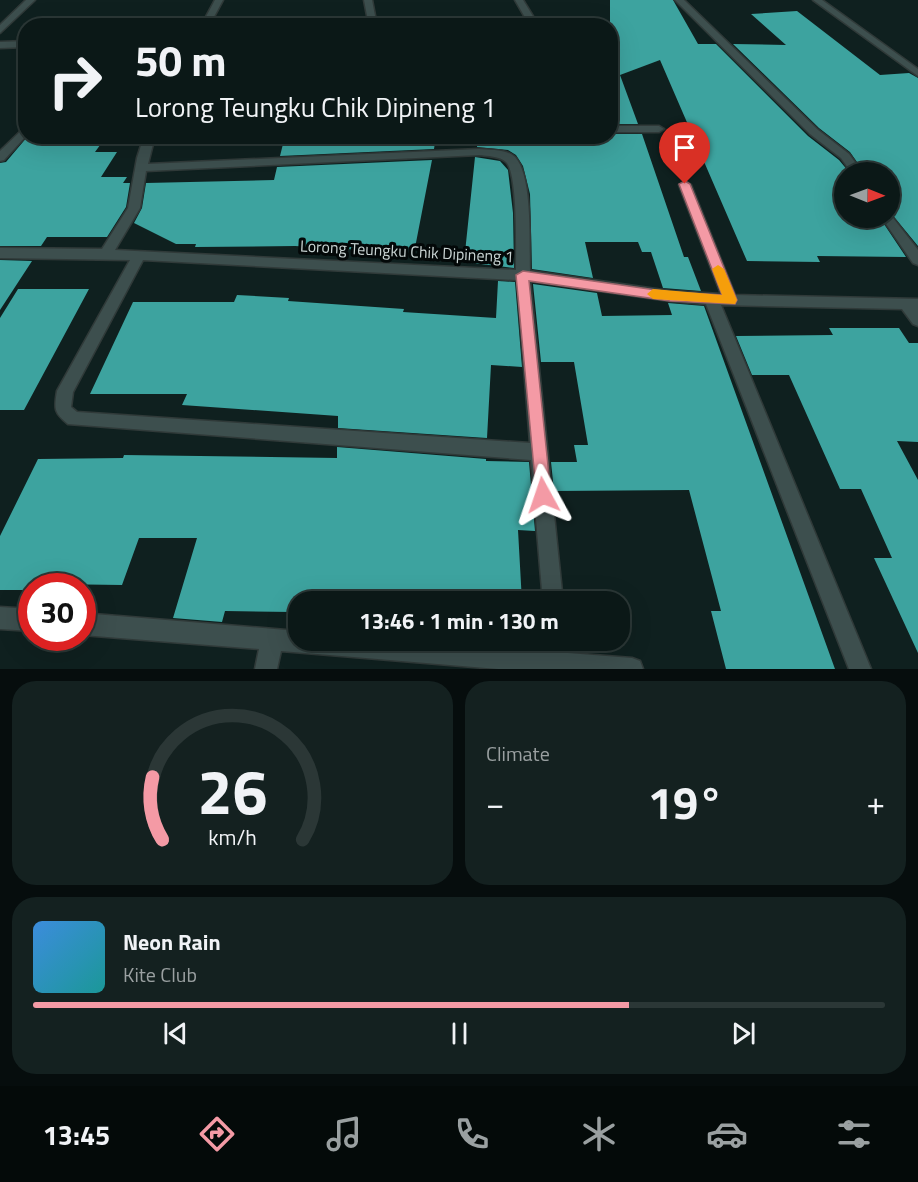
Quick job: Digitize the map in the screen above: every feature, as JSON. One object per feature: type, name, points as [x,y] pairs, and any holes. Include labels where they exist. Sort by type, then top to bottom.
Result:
[{"type":"street","points":[[0,30],[31,0]]},
{"type":"street","points":[[209,18],[219,0]]},
{"type":"street","points":[[368,0],[371,18]]},
{"type":"street","points":[[519,0],[530,18]]},
{"type":"street","points":[[679,0],[814,132],[850,162]]},
{"type":"street","points":[[817,0],[918,73]]},
{"type":"street","points":[[0,45],[18,44]]},
{"type":"street","points":[[618,129],[659,129]]},
{"type":"street","points":[[0,158],[18,138]]},
{"type":"street","points":[[106,254],[134,208],[147,144]]},
{"type":"street","points":[[143,168],[479,152],[503,155],[515,166],[520,184],[523,275],[552,591]]},
{"type":"street","points":[[685,184],[730,300]]},
{"type":"street","points":[[895,228],[918,260]]},
{"type":"street","name":"Lorong Teungku Chik Dipineng 1","points":[[0,253],[106,254],[411,268],[523,275],[670,296],[711,299],[912,304]]},
{"type":"street","points":[[139,256],[64,391],[62,410],[74,419],[539,452]]},
{"type":"street","points":[[711,299],[860,669]]},
{"type":"street","points":[[912,304],[918,320]]},
{"type":"street","points":[[0,618],[18,619]]},
{"type":"street","points":[[96,625],[558,665],[632,669]]},
{"type":"street","points":[[266,669],[272,640]]},
{"type":"street","points":[[557,651],[558,665]]},
{"type":"building","points":[[610,0],[673,0],[698,44],[716,44],[808,136],[841,162],[834,162],[834,228],[887,228],[906,257],[817,256],[820,262],[747,261],[660,60],[620,75],[638,124],[618,124],[618,18],[610,18]]},
{"type":"building","points":[[797,11],[880,75],[909,73],[918,78],[918,246],[900,224],[900,162],[857,162],[850,152],[819,128],[733,44],[786,45],[751,14]]},
{"type":"building","points":[[618,134],[642,134],[684,257],[688,257],[701,291],[663,288],[651,252],[642,252],[638,242],[585,242],[593,278],[532,269],[530,194],[523,166],[516,155],[508,150],[477,147],[477,144],[618,144]]},
{"type":"building","points":[[21,144],[101,144],[95,152],[117,152],[101,177],[127,177],[123,183],[130,183],[126,207],[107,237],[47,237],[41,246],[0,246],[0,163],[6,162]]},
{"type":"building","points":[[283,144],[435,144],[434,149],[280,156]]},
{"type":"building","points":[[475,157],[500,161],[508,170],[513,213],[514,268],[464,262]]},
{"type":"building","points":[[432,160],[414,253],[295,246],[195,247],[196,244],[176,244],[134,223],[142,208],[146,183],[274,180],[277,167]]},
{"type":"building","points":[[0,260],[32,261],[0,310]]},
{"type":"building","points":[[498,281],[515,282],[522,367],[491,365],[487,438],[338,428],[338,416],[182,405],[187,394],[90,394],[133,302],[234,302],[237,295],[404,309],[403,312],[496,318]]},
{"type":"building","points":[[533,284],[597,293],[602,316],[672,315],[668,303],[704,306],[835,669],[726,669],[711,611],[721,611],[689,490],[554,491],[551,462],[577,462],[574,445],[588,445],[574,362],[541,362]]},
{"type":"building","points":[[18,289],[89,289],[24,410],[0,410],[0,318]]},
{"type":"building","points":[[829,328],[899,328],[909,343],[918,343],[918,442],[897,441],[918,480],[918,653],[874,558],[892,558],[861,489],[840,489],[789,375],[752,375],[736,336],[833,335]]},
{"type":"building","points":[[337,447],[486,459],[486,461],[529,462],[535,531],[518,530],[521,591],[288,591],[288,612],[225,611],[222,622],[173,618],[197,538],[139,538],[122,585],[96,585],[96,573],[18,573],[18,590],[0,590],[0,536],[38,459],[123,458],[124,455],[337,458]]},
{"type":"slow traffic","points":[[653,294],[730,300],[718,269]]},
{"type":"route","points":[[543,495],[523,275],[670,296],[730,300],[685,184]]}]
